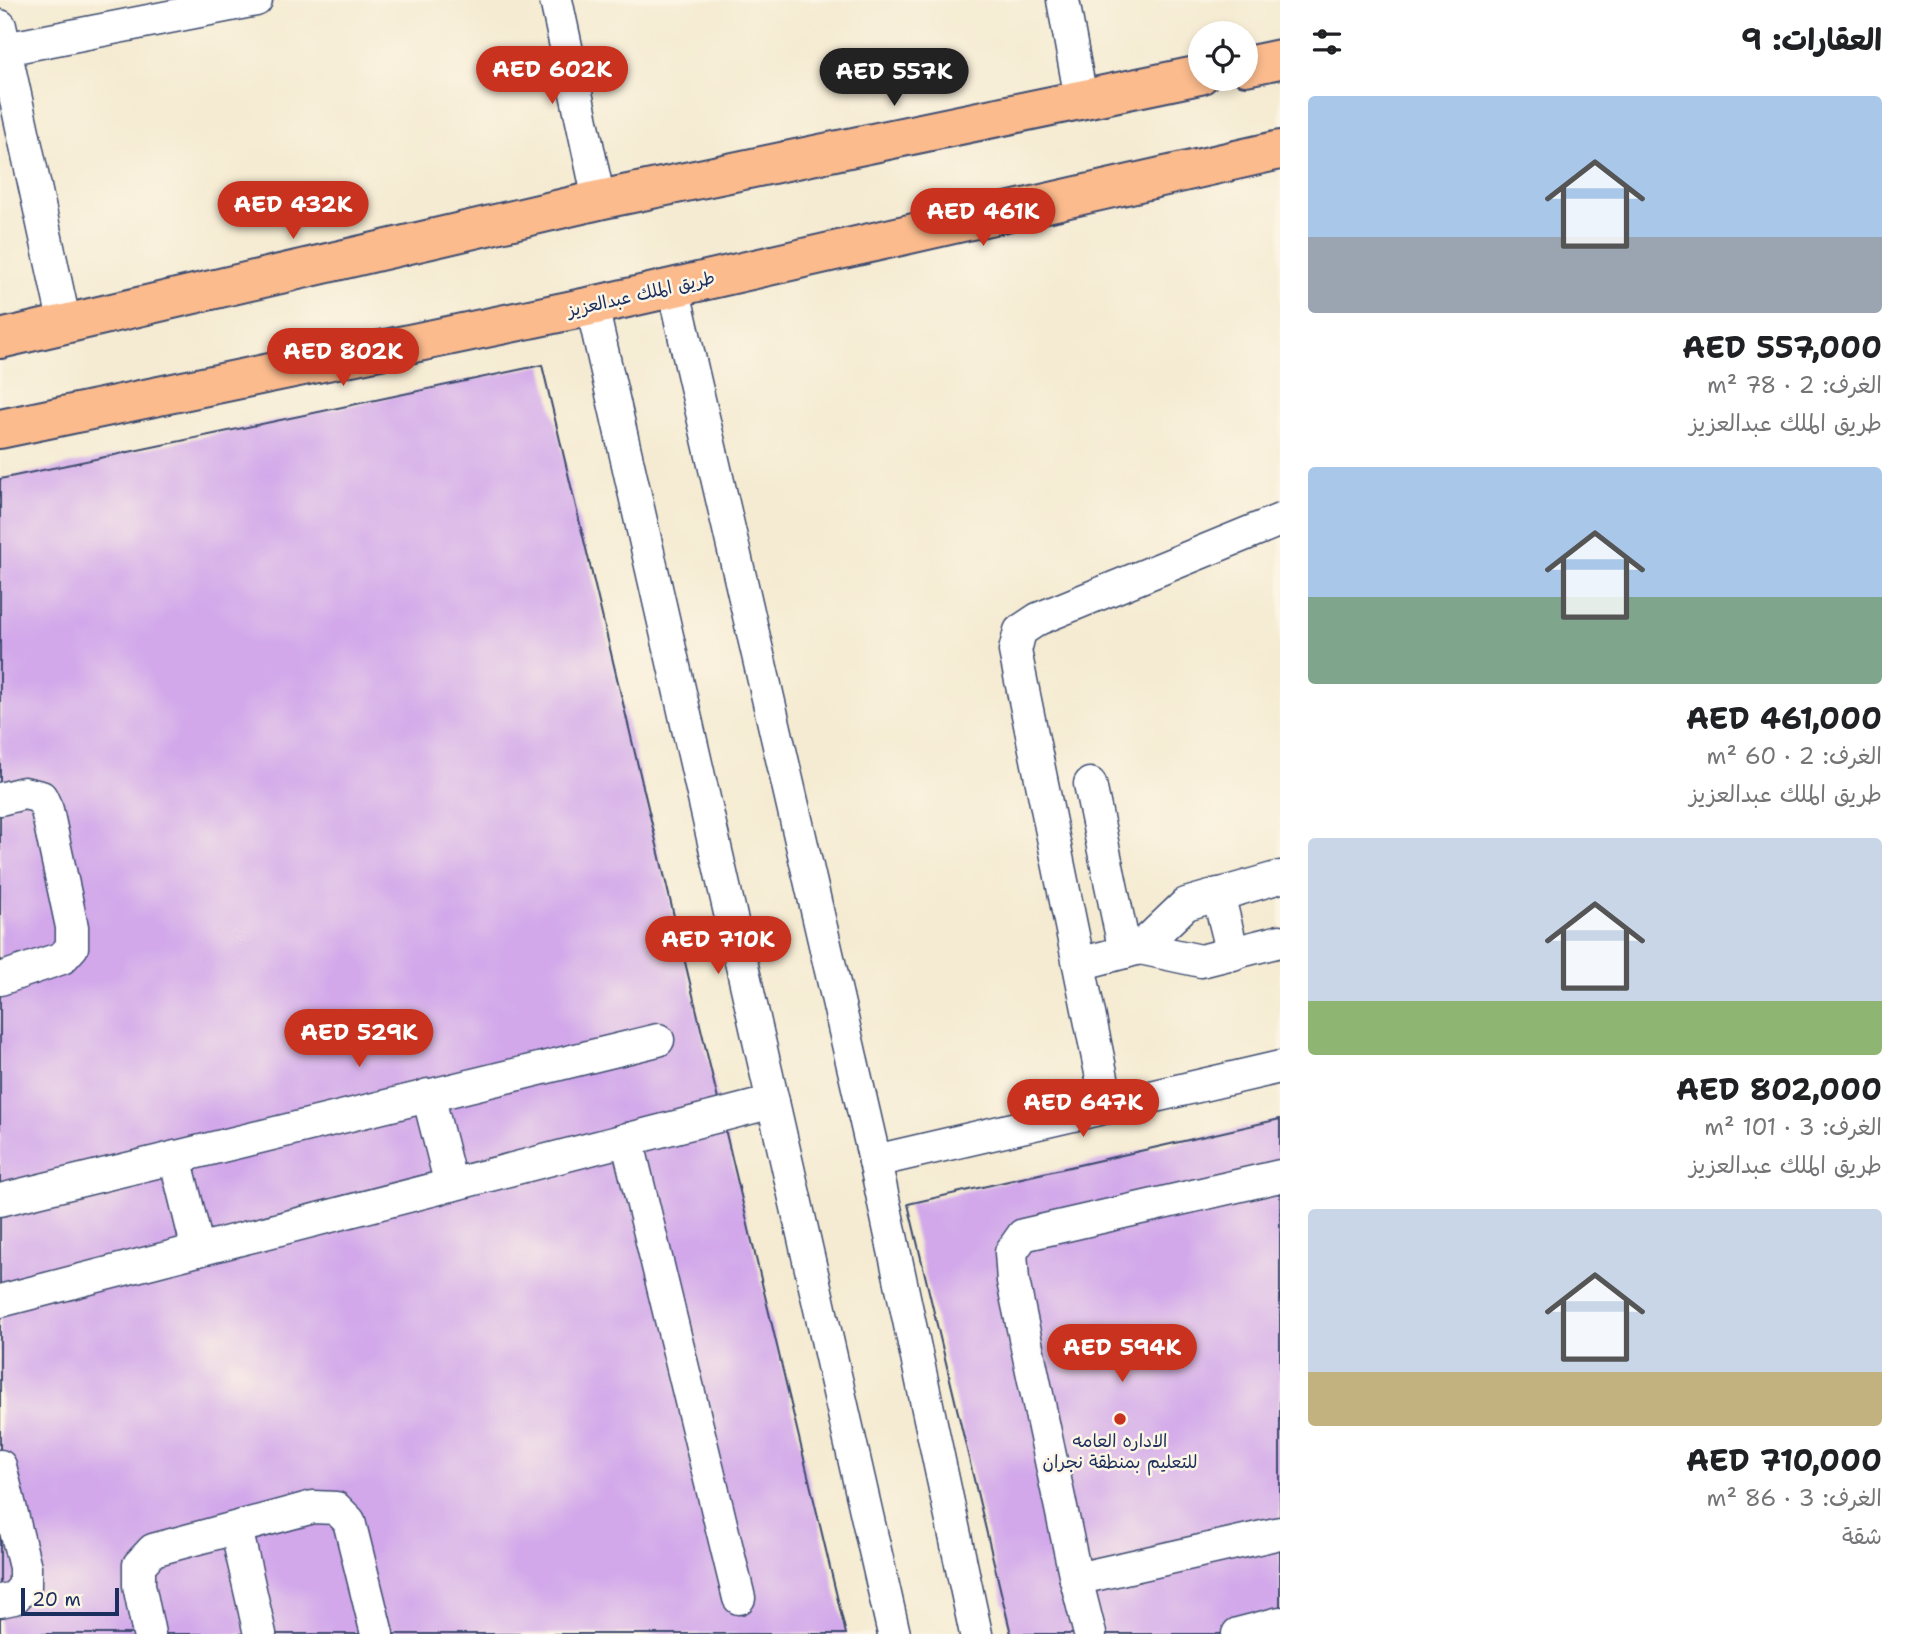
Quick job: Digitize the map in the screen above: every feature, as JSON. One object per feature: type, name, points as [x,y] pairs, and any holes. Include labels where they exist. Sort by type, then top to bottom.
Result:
[{"type":"main road","points":[[1258,64],[1280,60]]},
{"type":"main road","points":[[0,339],[599,200],[1188,77]]},
{"type":"main road","name":"طريق الملك عبدالعزيز","points":[[0,429],[592,306],[1280,150]]},
{"type":"street","points":[[65,325],[2,34],[256,0]]},
{"type":"street","points":[[556,0],[599,200]]},
{"type":"street","points":[[1063,0],[1081,99]]},
{"type":"street","points":[[674,287],[875,1161],[976,1634]]},
{"type":"street","points":[[592,306],[894,1634]]},
{"type":"street","points":[[1108,1107],[1015,651],[1020,631],[1038,619],[1280,520]]},
{"type":"street","points":[[1090,784],[1132,950]]},
{"type":"street","points":[[0,799],[24,793],[41,797],[47,810],[72,927],[72,947],[62,958],[0,979]]},
{"type":"street","points":[[1132,950],[1186,904],[1280,877]]},
{"type":"street","points":[[1219,894],[1233,954]]},
{"type":"street","points":[[1079,964],[1132,950],[1201,961],[1280,941]]},
{"type":"street","points":[[0,1200],[658,1040]]},
{"type":"street","points":[[875,1161],[1280,1067]]},
{"type":"street","points":[[428,1095],[451,1185]]},
{"type":"street","points":[[0,1301],[773,1101]]},
{"type":"street","points":[[627,1139],[739,1598]]},
{"type":"street","points":[[175,1157],[198,1250]]},
{"type":"street","points":[[1090,1634],[1013,1281],[1011,1252],[1023,1235],[1280,1176]]},
{"type":"street","points":[[0,1466],[25,1567],[25,1586],[14,1598],[0,1601]]},
{"type":"street","points":[[149,1634],[139,1585],[139,1565],[153,1550],[313,1507],[336,1507],[349,1521],[377,1634]]},
{"type":"street","points":[[236,1528],[261,1634]]},
{"type":"street","points":[[1076,1579],[1280,1533]]},
{"type":"street","points":[[1238,1634],[1280,1623]]},
{"type":"building","points":[[542,365],[846,1634],[0,1634],[0,479]]},
{"type":"building","name":"الاداره العامه للتعليم بمنطقة نجران","points":[[1280,1119],[1280,1634],[1011,1634],[908,1204]]},
{"type":"place","name":"الاداره العامه للتعليم بمنطقة نجران","points":[[1120,1419]]}]
